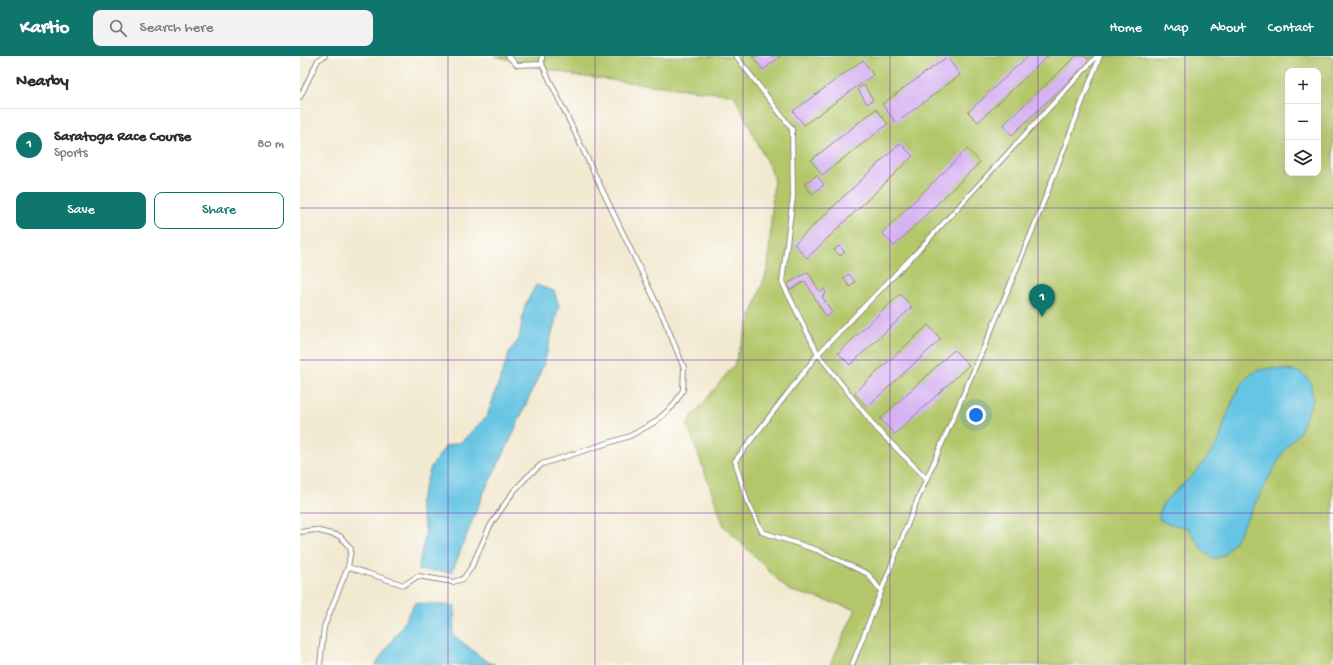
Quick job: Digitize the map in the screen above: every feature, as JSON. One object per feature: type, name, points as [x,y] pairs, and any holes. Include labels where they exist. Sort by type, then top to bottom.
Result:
[{"type":"lane","points":[[300,97],[318,60],[325,56]]},
{"type":"lane","points":[[508,56],[517,65],[542,64]]},
{"type":"lane","points":[[348,567],[404,585],[418,576],[453,582],[463,579],[471,568],[490,526],[513,492],[527,476],[542,464],[630,436],[649,426],[672,406],[683,390],[684,368],[664,319],[542,64],[542,56]]},
{"type":"lane","points":[[736,56],[792,129],[793,197],[782,282],[818,354],[876,428],[927,479]]},
{"type":"lane","points":[[881,591],[868,574],[817,550],[762,532],[747,501],[735,461],[818,354],[915,254],[1097,56]]},
{"type":"lane","points":[[852,665],[927,479],[991,331],[1035,224],[1100,56]]},
{"type":"lane","points":[[300,532],[315,530],[340,536],[351,549],[348,567],[324,626],[320,665]]},
{"type":"green space","points":[[494,56],[1333,56],[1333,665],[830,665],[856,609],[788,590],[724,526],[687,423],[734,365],[768,268],[774,177],[734,95],[578,76]]},
{"type":"water","points":[[536,285],[554,291],[559,306],[544,364],[506,449],[483,494],[452,572],[418,570],[426,531],[419,504],[431,467],[446,446],[461,442],[487,416],[510,351],[519,339],[525,305]]},
{"type":"water","points":[[1271,368],[1302,373],[1310,381],[1313,399],[1300,431],[1283,452],[1235,541],[1224,555],[1215,559],[1202,549],[1188,528],[1163,522],[1160,520],[1159,514],[1163,503],[1195,473],[1220,439],[1224,423],[1237,391],[1242,383],[1258,370]]},
{"type":"water","points":[[415,603],[455,606],[453,635],[486,661],[496,665],[375,665],[402,626]]},
{"type":"building","points":[[752,56],[781,56],[763,70]]},
{"type":"building","points":[[1028,56],[1048,56],[978,122],[968,112]]},
{"type":"building","points":[[1076,56],[1085,56],[1090,61],[1012,135],[1003,125]]},
{"type":"building","points":[[947,57],[960,75],[896,123],[882,104]]},
{"type":"building","points":[[863,60],[873,75],[804,125],[793,111]]},
{"type":"building","points":[[864,85],[873,100],[867,104],[858,89]]},
{"type":"building","points":[[876,109],[888,124],[822,175],[811,160]]},
{"type":"building","points":[[900,143],[913,156],[807,258],[794,244]]},
{"type":"building","points":[[967,149],[980,162],[894,246],[882,233]]},
{"type":"building","points":[[817,175],[824,185],[812,194],[804,184]]},
{"type":"building","points":[[839,246],[845,252],[840,256],[834,250]]},
{"type":"building","points":[[808,272],[820,292],[824,289],[826,294],[822,296],[832,313],[826,317],[805,281],[790,290],[787,284]]},
{"type":"building","points":[[849,274],[855,282],[850,287],[843,278]]},
{"type":"building","points":[[900,294],[912,307],[850,365],[838,353]]},
{"type":"building","points":[[928,325],[941,339],[867,407],[854,393]]},
{"type":"building","points":[[954,350],[969,365],[895,434],[880,419]]},
{"type":"place","name":"Saratoga Race Course","points":[[1042,317]]}]
